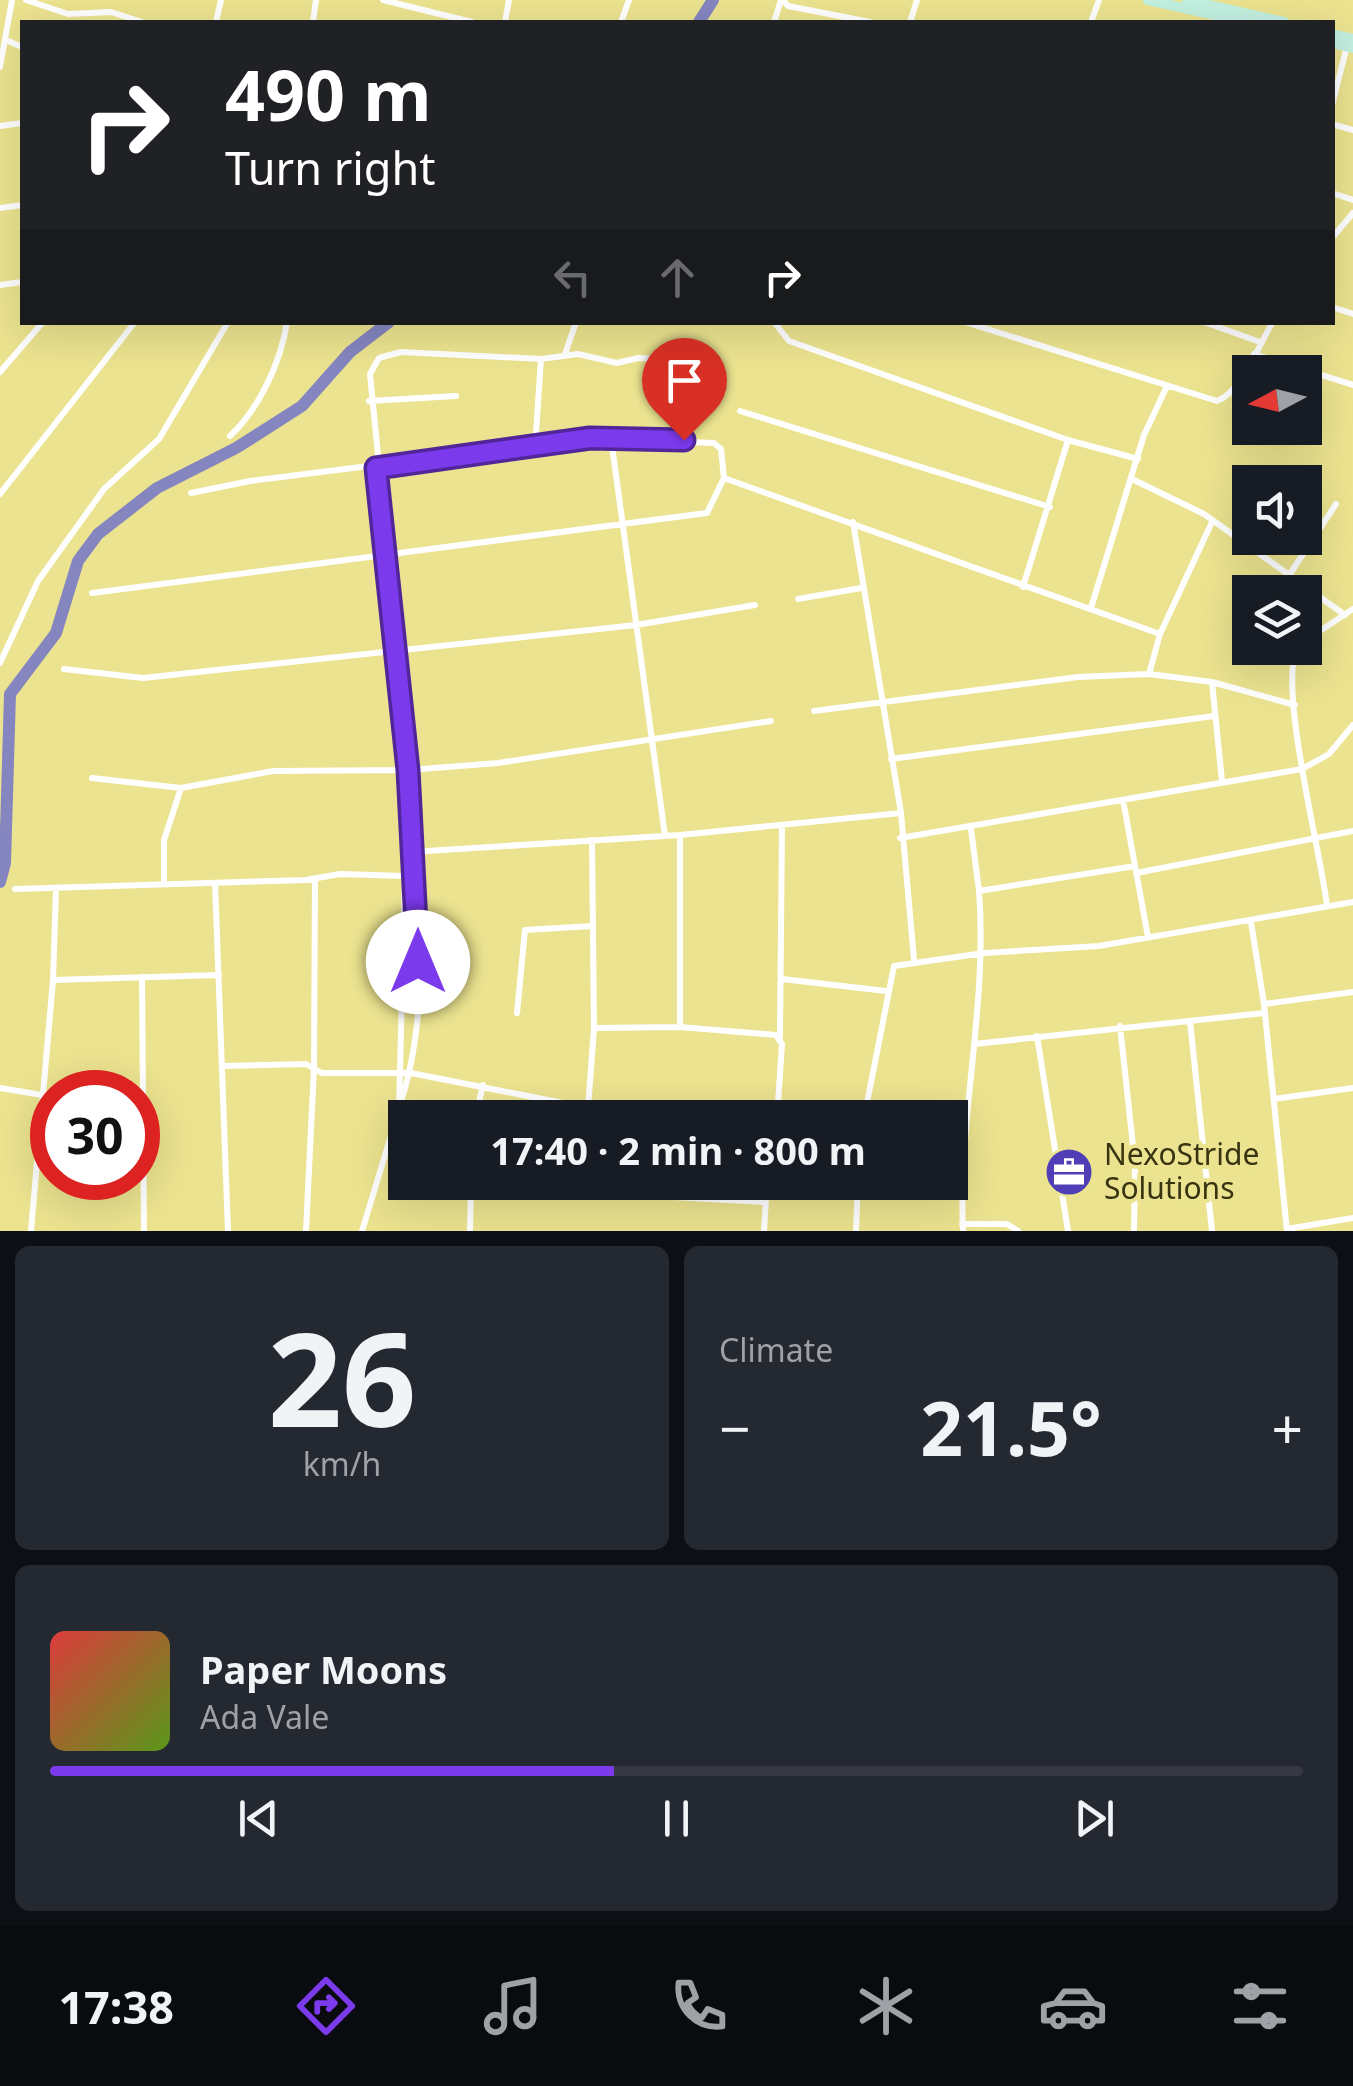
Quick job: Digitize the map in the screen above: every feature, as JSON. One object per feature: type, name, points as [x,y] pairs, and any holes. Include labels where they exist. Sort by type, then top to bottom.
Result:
[{"type":"main road","points":[[1148,0],[1237,20]]},
{"type":"main road","points":[[1187,0],[1275,20]]},
{"type":"street","points":[[0,67],[12,0]]},
{"type":"street","points":[[26,0],[68,14],[111,12],[136,20]]},
{"type":"street","points":[[384,0],[464,20]]},
{"type":"street","points":[[782,0],[802,9],[860,20]]},
{"type":"street","points":[[6,40],[20,47]]},
{"type":"street","points":[[1335,95],[1351,44]]},
{"type":"street","points":[[1335,234],[1353,213]]},
{"type":"street","points":[[0,372],[40,325]]},
{"type":"street","points":[[0,494],[133,325]]},
{"type":"street","points":[[0,663],[38,581],[101,493],[159,439],[226,325]]},
{"type":"street","points":[[230,436],[244,422],[278,358],[285,325]]},
{"type":"street","points":[[566,354],[575,325]]},
{"type":"street","points":[[776,325],[789,341],[1068,440],[1138,459]]},
{"type":"street","points":[[974,325],[1221,401],[1272,325]]},
{"type":"street","points":[[1212,325],[1260,342]]},
{"type":"street","points":[[401,1100],[418,1035],[418,909],[408,770],[369,401],[372,368],[388,354],[541,359],[566,354],[617,363],[638,358],[675,360]]},
{"type":"street","points":[[1254,354],[1353,385]]},
{"type":"street","points":[[535,447],[541,359]]},
{"type":"street","points":[[1091,608],[1138,459],[1167,386]]},
{"type":"street","points":[[369,401],[456,396]]},
{"type":"street","points":[[740,411],[1050,507]]},
{"type":"street","points":[[611,438],[665,836]]},
{"type":"street","points":[[92,592],[622,527],[710,512],[724,478],[717,444],[611,438],[250,481],[191,493]]},
{"type":"street","points":[[1024,586],[1068,440]]},
{"type":"street","points":[[724,478],[1160,634]]},
{"type":"street","points":[[1134,480],[1212,522],[1346,615]]},
{"type":"street","points":[[1290,574],[1336,504]]},
{"type":"street","points":[[853,522],[901,814],[900,838],[914,960]]},
{"type":"street","points":[[1149,674],[1160,634],[1212,522]]},
{"type":"street","points":[[798,599],[861,588]]},
{"type":"street","points":[[64,669],[125,680],[636,624],[755,605]]},
{"type":"street","points":[[1322,630],[1353,609]]},
{"type":"street","points":[[1296,665],[1295,705],[1302,769],[1326,906]]},
{"type":"street","points":[[814,711],[1078,677],[1149,674],[1212,682],[1295,705]]},
{"type":"street","points":[[1212,682],[1222,780]]},
{"type":"street","points":[[891,758],[1214,716]]},
{"type":"street","points":[[92,778],[181,788],[273,771],[408,770],[505,762],[771,721]]},
{"type":"street","points":[[900,838],[1302,769],[1329,754],[1353,725]]},
{"type":"street","points":[[164,884],[164,840],[181,788]]},
{"type":"street","points":[[1123,800],[1148,937]]},
{"type":"street","points":[[411,852],[680,835],[901,814]]},
{"type":"street","points":[[778,1100],[782,825]]},
{"type":"street","points":[[971,828],[984,953],[962,1228],[1007,1224],[1018,1231]]},
{"type":"street","points":[[980,891],[1136,869],[1353,831]]},
{"type":"street","points":[[680,835],[680,1027]]},
{"type":"street","points":[[589,1100],[594,1028],[592,840]]},
{"type":"street","points":[[398,1100],[405,876],[411,852]]},
{"type":"street","points":[[15,888],[315,880],[340,874],[405,876]]},
{"type":"street","points":[[306,1231],[314,1068],[315,880]]},
{"type":"street","points":[[215,883],[228,1231]]},
{"type":"street","points":[[44,1070],[56,889]]},
{"type":"street","points":[[867,1100],[894,966],[914,960],[984,953],[1098,946],[1353,902]]},
{"type":"street","points":[[1251,922],[1287,1230],[1353,1218]]},
{"type":"street","points":[[516,1013],[525,930],[593,926]]},
{"type":"street","points":[[53,980],[220,975]]},
{"type":"street","points":[[142,977],[144,1231]]},
{"type":"street","points":[[782,979],[886,991]]},
{"type":"street","points":[[975,1044],[1190,1021],[1353,992]]},
{"type":"street","points":[[1190,1021],[1212,1231]]},
{"type":"street","points":[[1120,1026],[1134,1164],[1134,1231]]},
{"type":"street","points":[[594,1028],[680,1027],[780,1038]]},
{"type":"street","points":[[1037,1036],[1068,1231]]},
{"type":"street","points":[[222,1066],[306,1064],[322,1073],[411,1073],[551,1100]]},
{"type":"street","points":[[479,1100],[483,1085]]},
{"type":"street","points":[[0,1088],[30,1093]]},
{"type":"street","points":[[1274,1100],[1353,1088]]},
{"type":"street","points":[[362,1231],[388,1142]]},
{"type":"street","points":[[30,1231],[33,1200]]},
{"type":"street","points":[[470,1231],[471,1200]]},
{"type":"street","points":[[728,1200],[764,1202],[764,1231]]},
{"type":"street","points":[[856,1231],[857,1200]]},
{"type":"waterway","points":[[700,20],[713,0]]},
{"type":"waterway","points":[[0,882],[5,863],[10,694],[56,633],[78,561],[98,534],[157,488],[236,448],[302,406],[350,352],[385,325]]},
{"type":"place","name":"NexoStride Solutions","points":[[1069,1172]]},
{"type":"route","points":[[418,962],[408,770],[376,468],[590,438],[684,440]]}]
